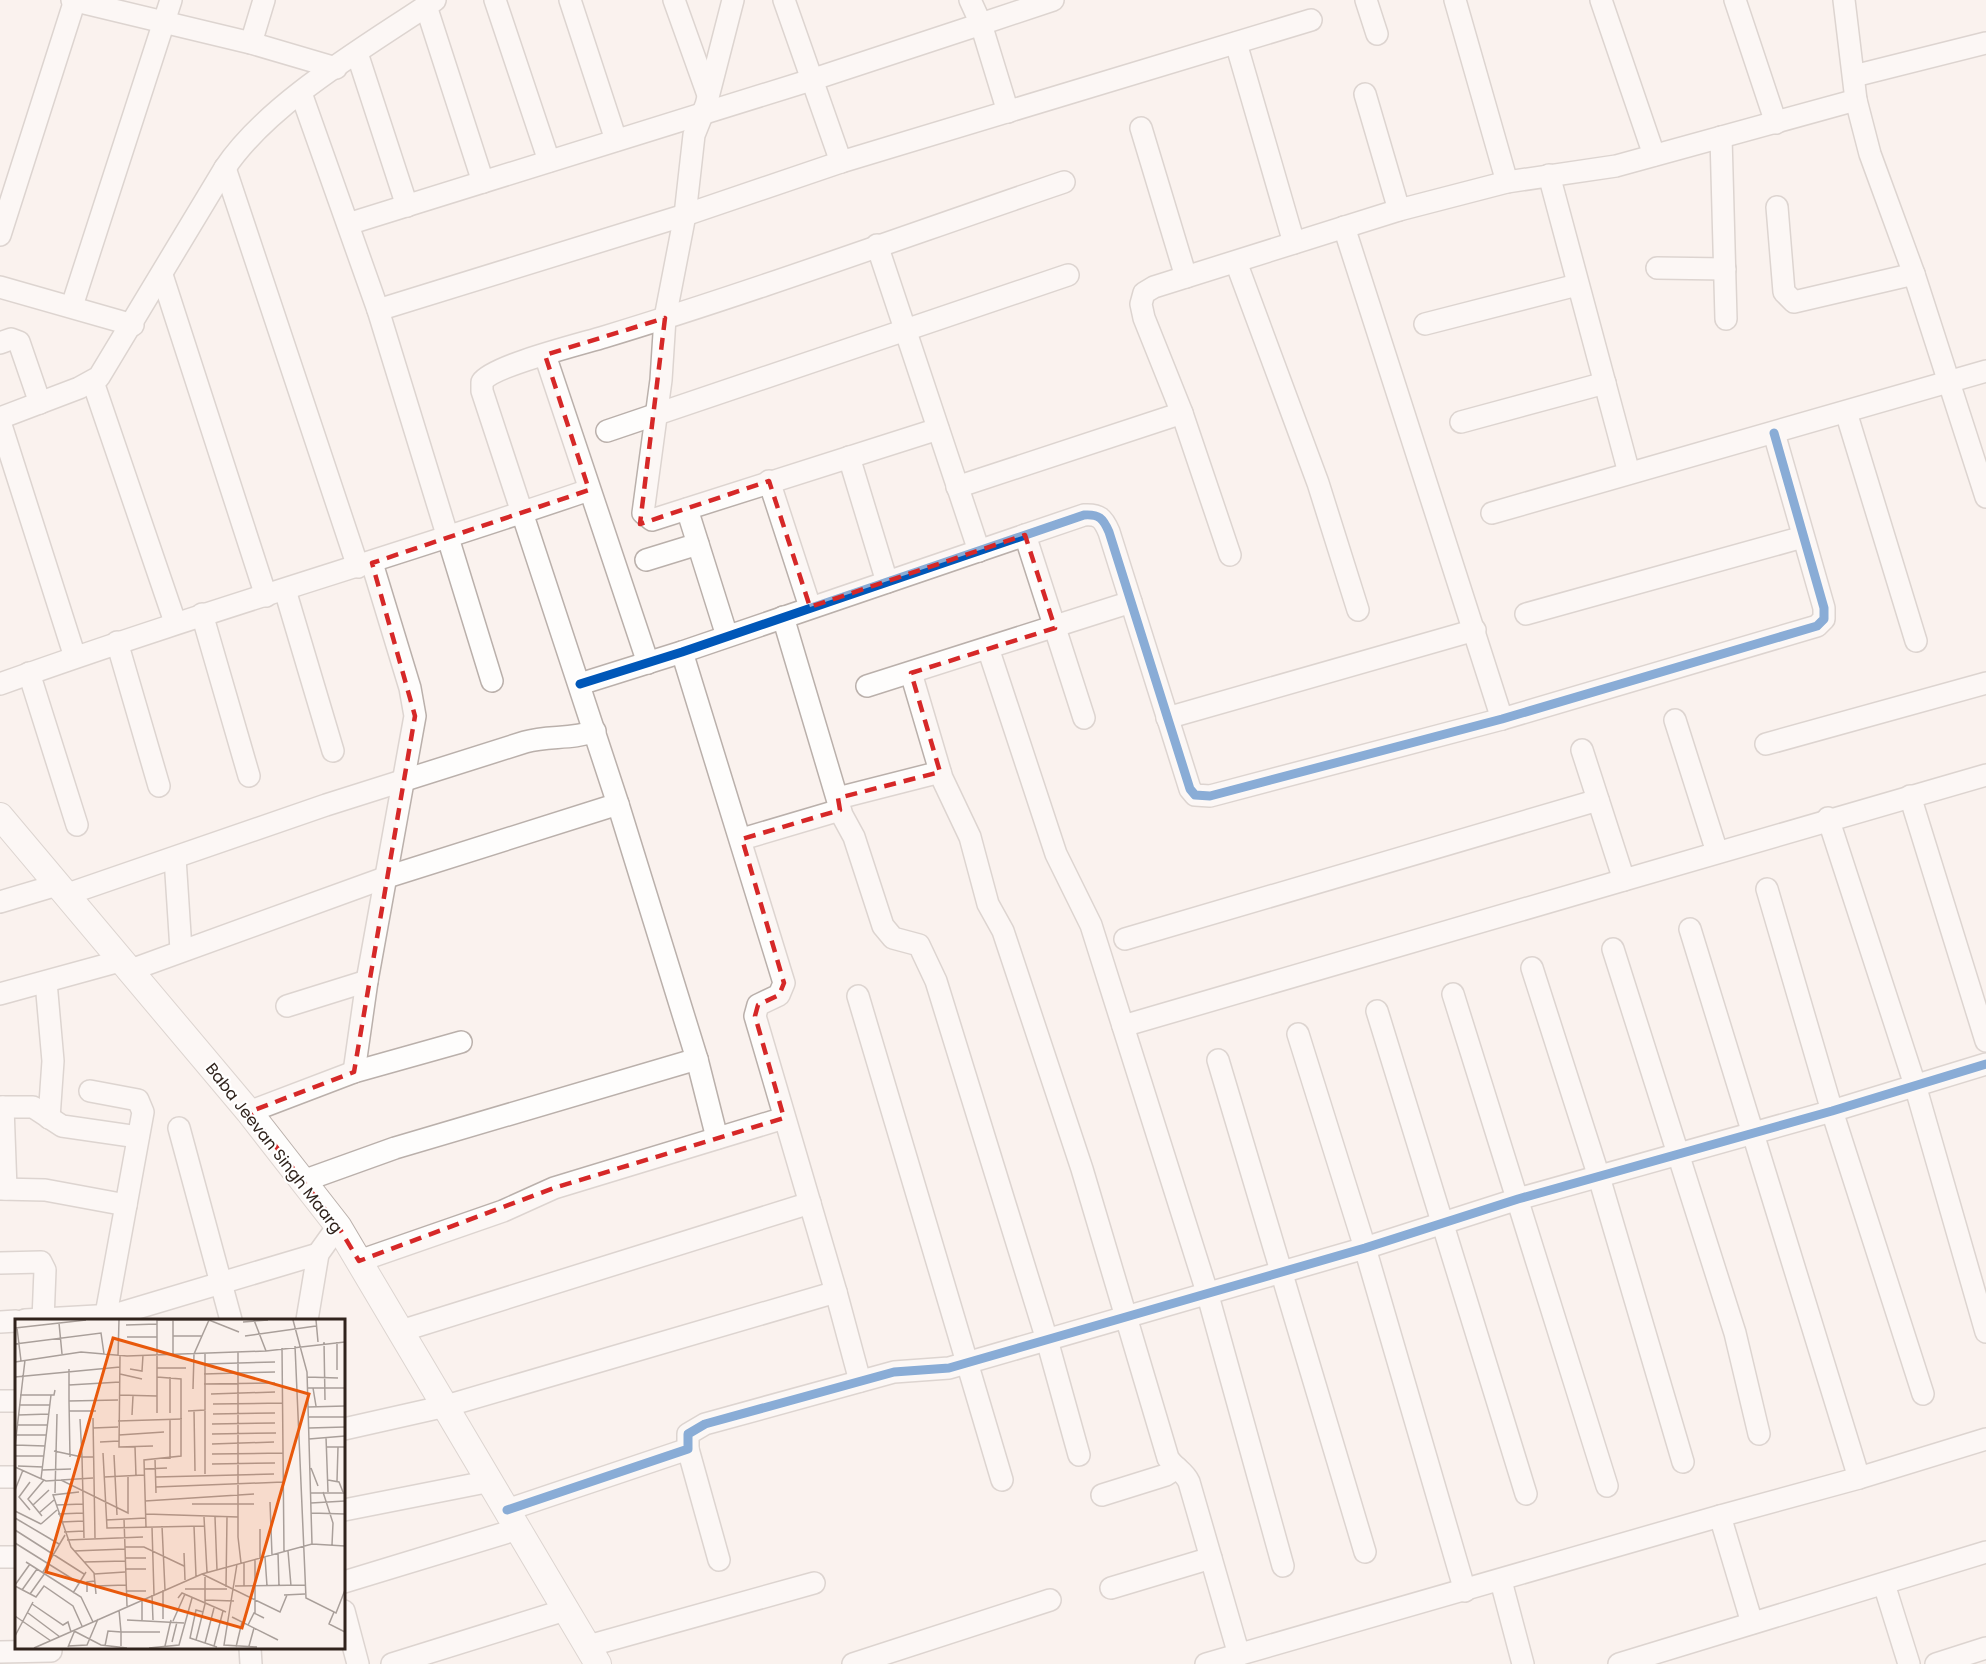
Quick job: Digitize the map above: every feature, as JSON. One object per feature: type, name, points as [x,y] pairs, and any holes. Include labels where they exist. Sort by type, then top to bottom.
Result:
[{"type":"street","points":[[0,235],[74,0],[251,43],[336,68]]},
{"type":"street","points":[[72,306],[171,0]]},
{"type":"street","points":[[251,43],[264,0]]},
{"type":"street","points":[[495,0],[549,161]]},
{"type":"street","points":[[570,0],[616,140]]},
{"type":"street","points":[[674,0],[705,104]]},
{"type":"street","points":[[733,0],[705,104],[694,135],[685,215],[665,318],[657,413],[643,513],[652,520],[938,429]]},
{"type":"street","points":[[784,0],[841,162]]},
{"type":"street","points":[[970,0],[981,24],[1008,112]]},
{"type":"street","points":[[348,224],[616,140],[705,104],[811,80],[1053,0]]},
{"type":"street","points":[[1366,0],[1377,34]]},
{"type":"street","points":[[1455,0],[1507,182]]},
{"type":"street","points":[[1601,0],[1654,155]]},
{"type":"street","points":[[1735,0],[1776,123]]},
{"type":"street","points":[[1844,0],[1856,100],[1870,154],[1914,274],[1986,497]]},
{"type":"street","points":[[75,657],[0,420],[93,382],[99,377],[133,325],[225,168],[248,138],[301,93],[431,2],[483,182]]},
{"type":"street","points":[[378,310],[685,215],[841,162],[1311,20]]},
{"type":"street","points":[[1236,43],[1294,243]]},
{"type":"street","points":[[1854,76],[1986,43]]},
{"type":"street","points":[[357,53],[407,206]]},
{"type":"street","points":[[301,93],[378,310],[492,681]]},
{"type":"street","points":[[1365,94],[1399,210]]},
{"type":"street","points":[[1230,555],[1182,413],[1141,304],[1144,294],[1154,287],[1399,210],[1507,182],[1586,172],[1856,100]]},
{"type":"street","points":[[1141,128],[1186,277]]},
{"type":"street","points":[[1721,137],[1726,319]]},
{"type":"street","points":[[225,168],[414,702],[414,731],[367,981],[354,1072]]},
{"type":"street","points":[[1549,176],[1629,472]]},
{"type":"street","points":[[717,1138],[697,1059],[618,804],[524,512],[482,391],[482,382],[493,373],[545,355],[665,318],[1064,182]]},
{"type":"street","points":[[1777,207],[1784,292],[1794,302],[1914,274]]},
{"type":"street","points":[[1344,227],[1502,719]]},
{"type":"street","points":[[877,245],[979,550]]},
{"type":"street","points":[[1236,262],[1318,483],[1358,610]]},
{"type":"street","points":[[1657,268],[1725,269]]},
{"type":"street","points":[[607,431],[1068,274]]},
{"type":"street","points":[[162,275],[333,751]]},
{"type":"street","points":[[1425,324],[1577,285]]},
{"type":"street","points":[[0,287],[133,325]]},
{"type":"street","points":[[0,343],[11,339],[20,342],[40,403]]},
{"type":"street","points":[[545,355],[648,663]]},
{"type":"street","points":[[1492,513],[1986,371]]},
{"type":"street","points":[[93,382],[175,622]]},
{"type":"street","points":[[1461,422],[1605,383]]},
{"type":"street","points":[[1846,412],[1916,641]]},
{"type":"street","points":[[957,487],[1182,413]]},
{"type":"street","points":[[580,684],[682,652],[1084,515],[1096,515],[1103,519],[1190,789],[1195,795],[1202,797],[1502,719],[1817,626],[1824,619],[1824,608],[1774,433]]},
{"type":"street","points":[[849,457],[887,582]]},
{"type":"street","points":[[769,481],[810,607]]},
{"type":"street","points":[[0,684],[175,622],[365,565],[589,490]]},
{"type":"street","points":[[687,509],[727,636]]},
{"type":"street","points":[[1025,535],[1084,718]]},
{"type":"street","points":[[1526,614],[1803,537]]},
{"type":"street","points":[[646,560],[698,544]]},
{"type":"street","points":[[867,686],[1131,602]]},
{"type":"street","points":[[202,614],[249,776]]},
{"type":"street","points":[[783,617],[839,804],[854,837],[883,926],[899,941],[919,945],[936,981],[1047,1340],[1079,1455]]},
{"type":"street","points":[[1167,718],[1475,630]]},
{"type":"street","points":[[117,642],[159,786]]},
{"type":"street","points":[[988,648],[1056,854],[1087,914],[1123,1026],[1207,1292],[1283,1566]]},
{"type":"street","points":[[682,652],[742,839],[784,983],[779,994],[758,1005],[755,1016],[860,1381]]},
{"type":"street","points":[[29,673],[77,825]]},
{"type":"street","points":[[911,673],[940,772],[967,830],[985,896],[999,921],[1012,956],[1082,1169],[1168,1458],[1183,1471],[1189,1482],[1239,1655]]},
{"type":"street","points":[[1766,744],[1986,683]]},
{"type":"street","points":[[1676,720],[1717,852]]},
{"type":"street","points":[[0,902],[61,890],[176,858],[536,738],[579,736],[595,731]]},
{"type":"street","points":[[1582,750],[1624,880]]},
{"type":"street","points":[[742,839],[839,804],[940,772]]},
{"type":"street","points":[[1123,1026],[1828,818],[1986,775]]},
{"type":"street","points":[[1910,796],[1986,1041]]},
{"type":"street","points":[[1125,939],[1598,800]]},
{"type":"street","points":[[1,991],[124,966],[181,950],[387,877],[618,804]]},
{"type":"street","name":"Baba Jeevan Singh Maarg","points":[[0,816],[249,1112],[338,1226],[593,1655]]},
{"type":"street","points":[[1828,818],[1915,1085],[1986,1332]]},
{"type":"street","points":[[176,858],[181,950]]},
{"type":"street","points":[[1767,889],[1832,1111],[1923,1394]]},
{"type":"street","points":[[1690,929],[1859,1478]]},
{"type":"street","points":[[1613,949],[1735,1333],[1759,1434]]},
{"type":"street","points":[[1532,968],[1599,1177],[1683,1462]]},
{"type":"street","points":[[287,1006],[367,981]]},
{"type":"street","points":[[46,982],[53,1060],[49,1118]]},
{"type":"street","points":[[1453,994],[1607,1486]]},
{"type":"street","points":[[858,996],[1002,1480]]},
{"type":"street","points":[[1377,1011],[1526,1494]]},
{"type":"street","points":[[1298,1034],[1365,1248],[1465,1591]]},
{"type":"street","points":[[249,1112],[354,1072],[461,1042]]},
{"type":"street","points":[[303,1181],[395,1148],[697,1059]]},
{"type":"street","points":[[1218,1060],[1365,1552]]},
{"type":"street","points":[[720,1560],[688,1449],[688,1434],[696,1427],[860,1381],[907,1370],[937,1371],[968,1363],[1365,1248],[1518,1199],[1752,1135],[1986,1064]]},
{"type":"street","points":[[90,1091],[138,1100],[143,1112],[105,1318]]},
{"type":"street","points":[[126,1205],[63,1192],[3,1189],[1,1107],[33,1107],[49,1118],[72,1128],[138,1137]]},
{"type":"street","points":[[359,1261],[510,1208],[554,1188],[784,1118]]},
{"type":"street","points":[[179,1128],[231,1319]]},
{"type":"street","points":[[401,1331],[810,1203]]},
{"type":"street","points":[[307,1319],[318,1254],[338,1226]]},
{"type":"street","points":[[70,1319],[137,1315],[220,1283],[318,1254]]},
{"type":"street","points":[[0,1263],[41,1262],[45,1270],[34,1319]]},
{"type":"street","points":[[345,1429],[446,1406],[836,1292]]},
{"type":"street","points":[[0,1322],[15,1321]]},
{"type":"street","points":[[1206,1664],[1859,1478],[1986,1439]]},
{"type":"street","points":[[345,1582],[512,1520],[688,1449]]},
{"type":"street","points":[[1102,1496],[1166,1475],[1177,1468]]},
{"type":"street","points":[[0,1478],[15,1477]]},
{"type":"street","points":[[345,1510],[491,1481]]},
{"type":"street","points":[[1720,1516],[1752,1623]]},
{"type":"street","points":[[1619,1664],[1986,1552]]},
{"type":"street","points":[[1111,1588],[1211,1558]]},
{"type":"street","points":[[1501,1581],[1523,1664]]},
{"type":"street","points":[[593,1655],[814,1583]]},
{"type":"street","points":[[1884,1584],[1909,1664]]},
{"type":"street","points":[[853,1664],[1050,1600]]},
{"type":"street","points":[[392,1664],[565,1610]]},
{"type":"street","points":[[345,1615],[358,1664]]},
{"type":"street","points":[[1936,1664],[1986,1648]]},
{"type":"street","points":[[0,1652],[50,1654]]},
{"type":"highlighted area","points":[[665,318],[640,524],[769,481],[810,607],[1025,535],[1055,628],[911,673],[940,772],[838,798],[840,810],[742,839],[784,983],[779,995],[758,1005],[755,1016],[784,1118],[554,1188],[359,1261],[338,1226],[249,1112],[354,1072],[415,716],[372,563],[589,490],[545,355]]},
{"type":"cycle path","points":[[580,684],[682,652],[1084,515],[1093,515],[1105,523],[1109,532],[1190,789],[1195,795],[1210,796],[1502,719],[1817,626],[1824,619],[1824,608],[1774,433]]},
{"type":"cycle path","points":[[507,1510],[688,1449],[688,1434],[705,1424],[894,1372],[949,1368],[1365,1248],[1518,1199],[1832,1111],[1986,1064]]}]
